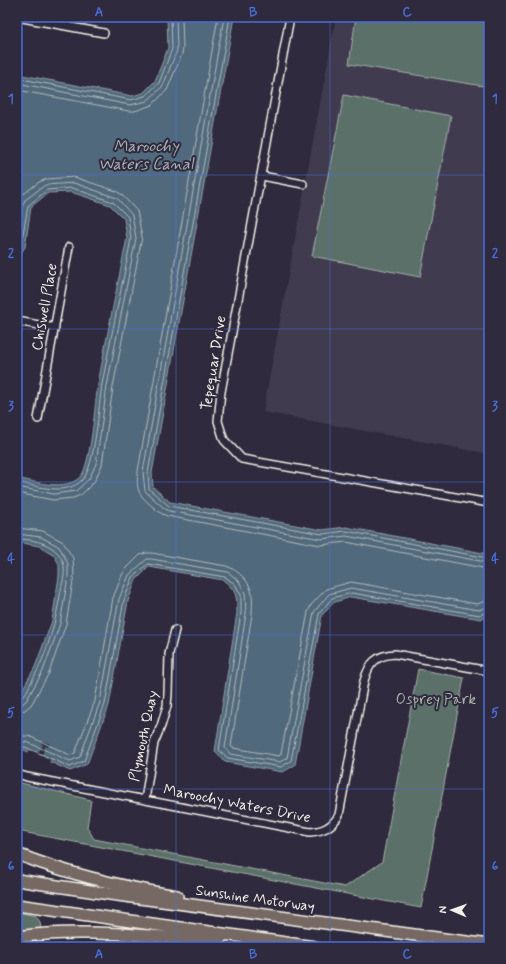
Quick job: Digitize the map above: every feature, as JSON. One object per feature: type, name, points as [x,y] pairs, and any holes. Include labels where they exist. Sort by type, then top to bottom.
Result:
[{"type":"highway","points":[[17,854],[62,870],[97,880],[146,891],[223,903],[249,913]]},
{"type":"highway","name":"Sunshine Motorway","points":[[17,880],[489,945]]},
{"type":"highway","points":[[17,905],[315,947]]},
{"type":"highway","points":[[17,937],[68,932],[206,940],[231,936]]},
{"type":"street","points":[[17,17],[104,33]]},
{"type":"street","name":"Tepequar Drive","points":[[290,17],[262,176],[221,392],[218,422],[224,440],[242,458],[489,503]]},
{"type":"street","points":[[262,176],[303,184]]},
{"type":"street","name":"Chiswell Place","points":[[38,419],[69,247]]},
{"type":"street","points":[[17,321],[55,328]]},
{"type":"street","name":"Plymouth Quay","points":[[145,800],[154,743],[167,706],[169,654],[175,630]]},
{"type":"street","name":"Maroochy Waters Drive","points":[[17,774],[310,832],[319,832],[327,829],[335,823],[339,815],[364,682],[367,670],[374,660],[385,654],[395,654],[489,671]]},
{"type":"shaded area","points":[[336,17],[489,17],[489,454],[263,412]]},
{"type":"green space","points":[[356,17],[489,17],[489,87],[349,64]]},
{"type":"green space","points":[[344,95],[451,116],[420,277],[312,256]]},
{"type":"green space","name":"Osprey Park","points":[[418,669],[464,678],[421,908],[17,831],[17,782],[91,800],[87,827],[94,839],[345,887],[382,862]]},
{"type":"green space","points":[[17,912],[36,916],[40,922],[41,928],[17,931]]},
{"type":"water","name":"Maroochy Waters Canal","points":[[167,17],[234,17],[152,473],[153,487],[170,502],[322,530],[346,527],[483,553],[489,556],[489,615],[481,619],[351,597],[335,602],[322,615],[295,765],[283,772],[225,762],[215,751],[237,613],[237,602],[234,591],[223,580],[149,567],[136,580],[128,601],[109,705],[87,764],[70,771],[24,750],[17,751],[17,699],[35,667],[52,621],[59,576],[59,564],[53,554],[39,546],[17,542],[17,478],[59,485],[68,484],[81,476],[90,446],[98,384],[127,238],[124,219],[110,205],[71,192],[48,193],[31,207],[25,247],[17,259],[17,74],[132,96],[143,93],[155,81],[168,48]]},
{"type":"pier","points":[[42,741],[50,744],[48,747],[45,746],[42,755],[50,760],[49,763],[28,753],[32,750],[38,753],[43,745],[41,743]]}]
